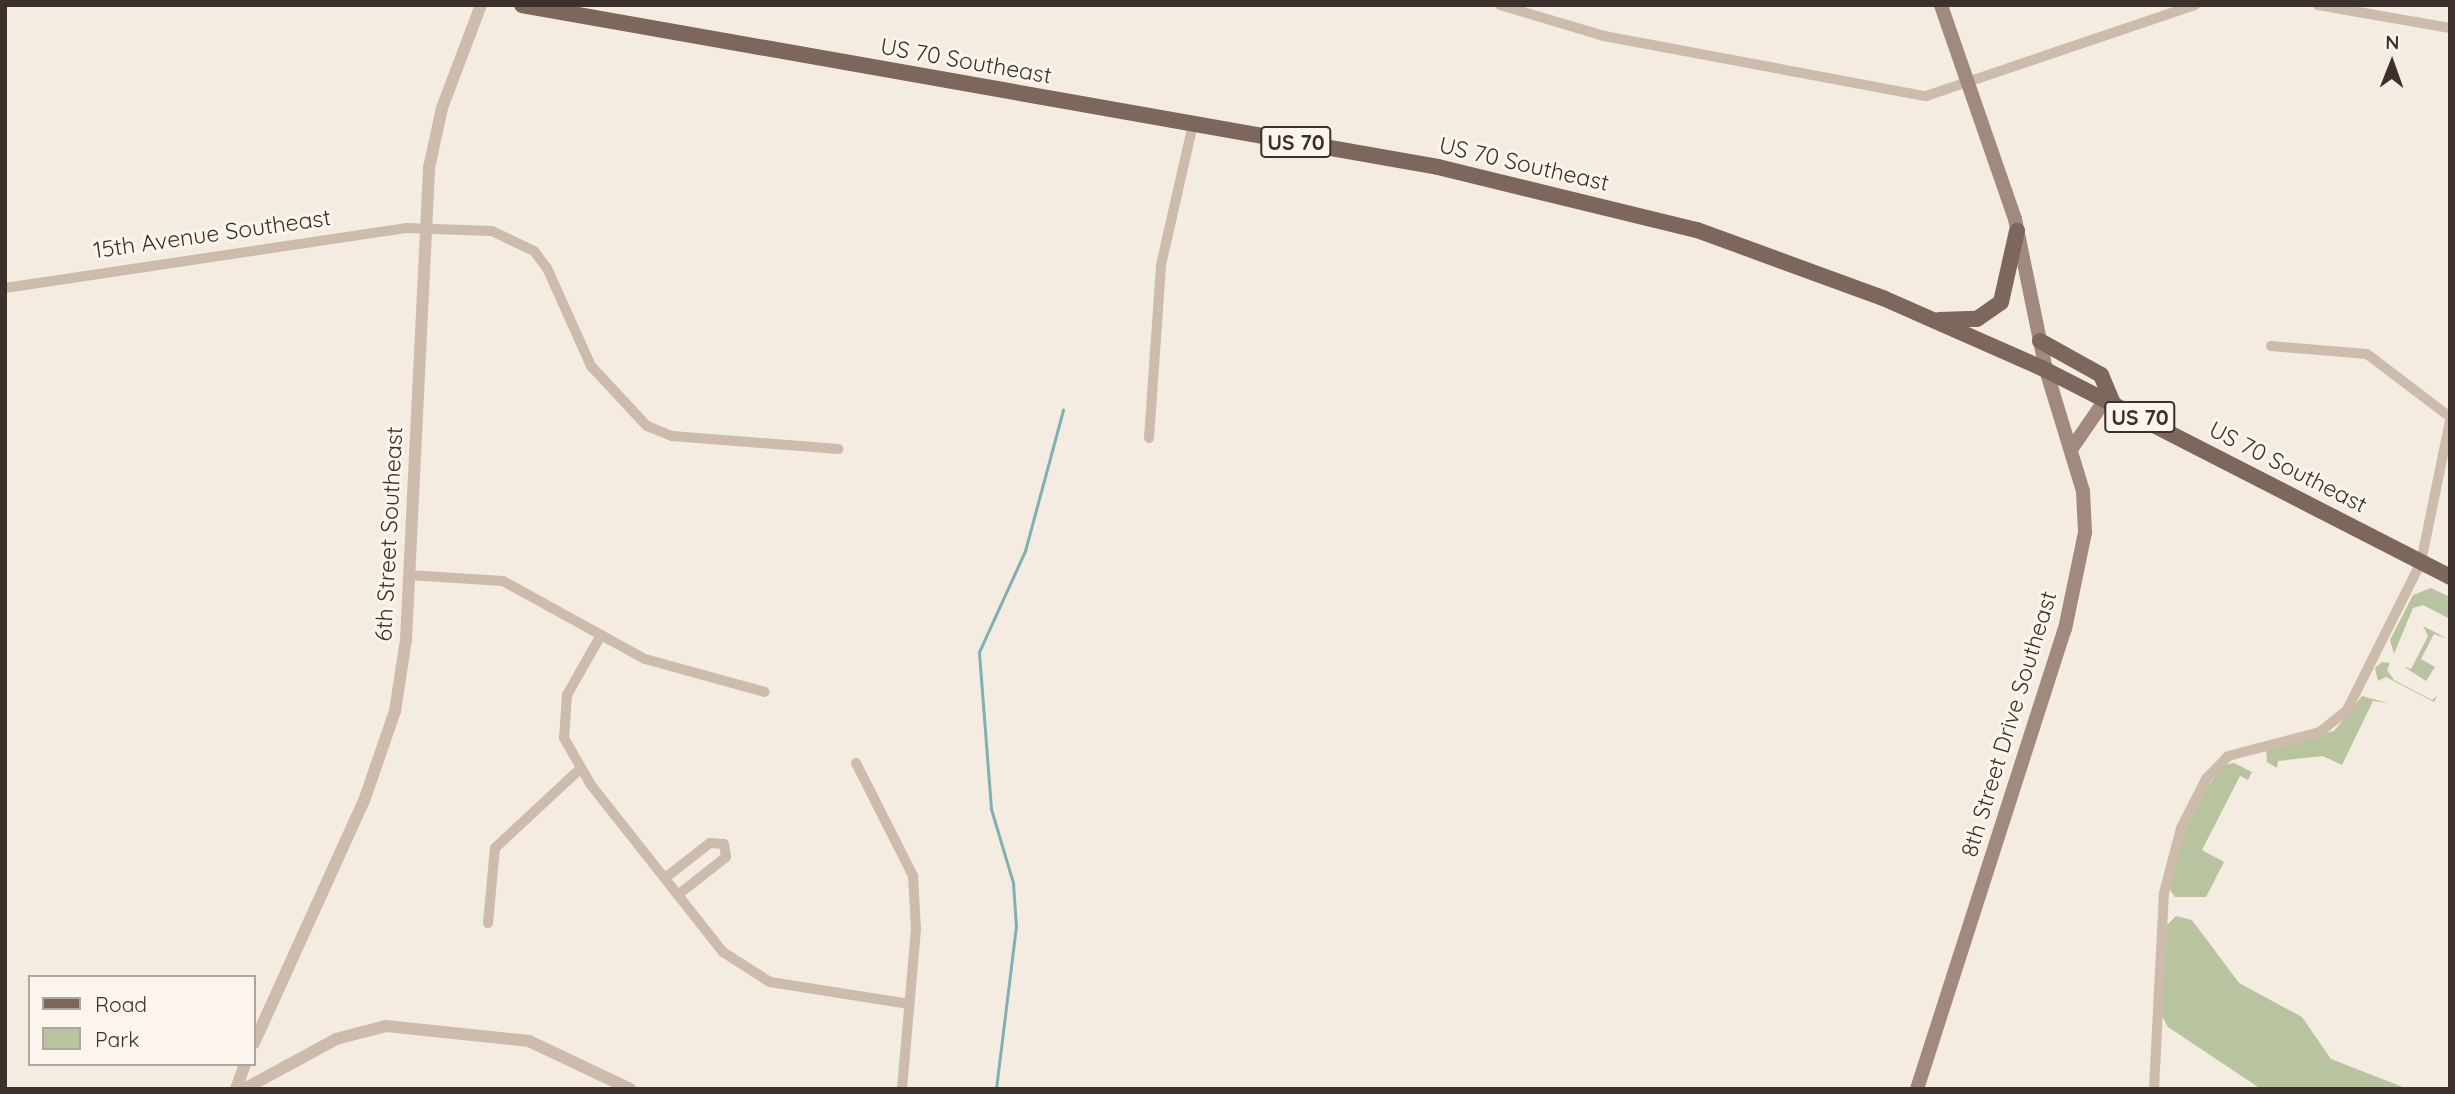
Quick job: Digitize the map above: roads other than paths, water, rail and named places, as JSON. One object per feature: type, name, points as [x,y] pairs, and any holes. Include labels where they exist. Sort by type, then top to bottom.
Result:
[{"type":"main road","name":"US 70 Southeast","points":[[522,5],[1461,172],[1636,213],[1770,256],[1931,320],[2046,370],[2450,577]]},
{"type":"main road","name":"8th Street Drive Southeast","points":[[1917,1089],[2073,602],[2085,532],[2073,448],[2046,370],[2017,231],[1941,5]]},
{"type":"main road","points":[[1931,320],[1977,319],[2001,302],[2017,231]]},
{"type":"main road","points":[[2040,341],[2101,375],[2109,401],[2073,448]]},
{"type":"street","name":"6th Street Southeast","points":[[256,1039],[381,759],[401,682],[409,575],[426,226],[436,126],[481,5]]},
{"type":"street","points":[[1500,5],[1595,34],[1917,95],[1969,85],[2195,5]]},
{"type":"street","points":[[2318,5],[2450,28]]},
{"type":"street","points":[[1149,438],[1158,288],[1193,124]]},
{"type":"street","name":"15th Avenue Southeast","points":[[5,288],[426,226],[492,231],[534,251],[591,366],[647,426],[672,436],[838,449]]},
{"type":"street","points":[[2154,1089],[2168,868],[2201,786],[2239,749],[2312,735],[2340,718],[2421,562],[2450,419],[2367,354],[2272,346]]},
{"type":"street","points":[[409,575],[503,581],[645,659],[765,692]]},
{"type":"street","points":[[601,635],[563,710],[564,738],[580,769],[723,952],[750,974],[789,987],[909,1004]]},
{"type":"street","points":[[856,763],[913,876],[916,929],[902,1089]]},
{"type":"street","points":[[488,923],[495,848],[580,769]]},
{"type":"street","points":[[665,878],[710,843],[724,844],[726,857],[679,894]]},
{"type":"street","points":[[244,1089],[336,1040],[386,1026],[529,1041],[630,1089]]},
{"type":"street","points":[[236,1089],[244,1066]]},
{"type":"waterway","points":[[996,1089],[1016,927],[1013,883],[991,809],[979,652],[1025,551],[1063,410]]}]
